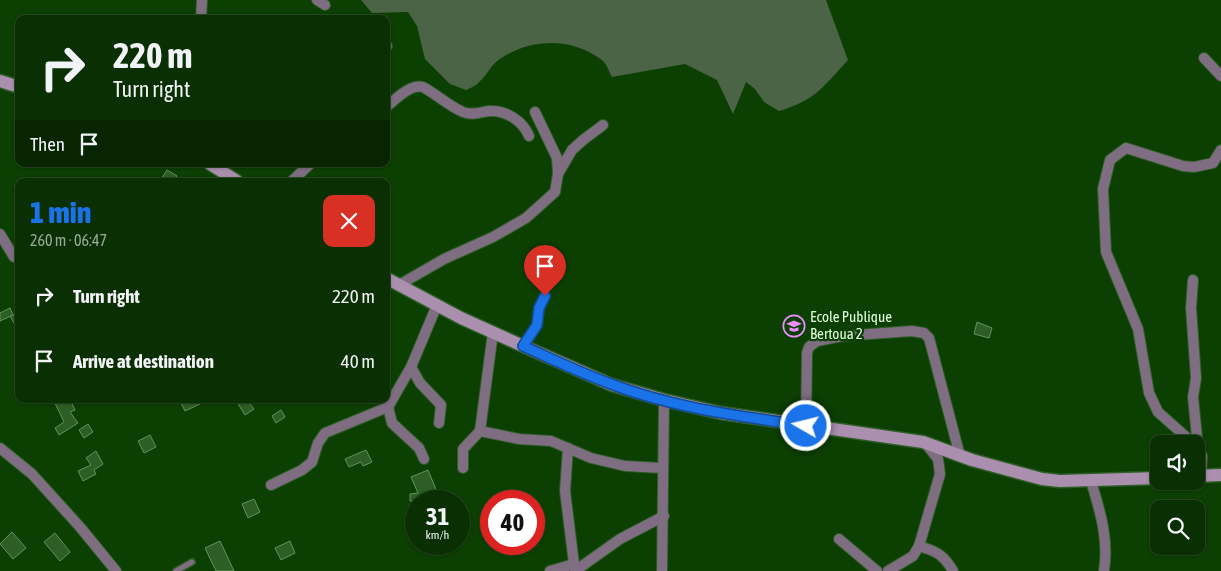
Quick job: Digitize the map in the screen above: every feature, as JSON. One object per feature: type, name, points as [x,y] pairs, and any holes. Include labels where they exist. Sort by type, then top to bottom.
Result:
[{"type":"street","points":[[201,15],[202,0]]},
{"type":"street","points":[[1204,58],[1221,76]]},
{"type":"street","points":[[0,81],[15,86]]},
{"type":"street","points":[[390,104],[410,89],[417,86],[424,87],[470,115],[490,111],[505,113],[519,122],[529,136]]},
{"type":"street","points":[[399,284],[444,258],[494,237],[526,218],[555,192],[558,174],[557,158],[535,112]]},
{"type":"street","points":[[558,174],[572,150],[604,126]]},
{"type":"street","points":[[1184,435],[1158,412],[1149,393],[1138,329],[1106,252],[1103,189],[1110,160],[1126,148],[1194,167],[1213,163],[1221,150]]},
{"type":"street","points":[[215,167],[232,178]]},
{"type":"street","points":[[295,178],[307,167]]},
{"type":"street","points":[[0,234],[14,256]]},
{"type":"street","points":[[390,280],[437,305],[523,346],[612,385],[664,400],[721,413],[923,442],[960,456],[1042,479],[1150,478]]},
{"type":"street","points":[[1193,280],[1191,308],[1196,378],[1193,398],[1195,435]]},
{"type":"street","points":[[523,346],[537,325],[539,308],[545,296]]},
{"type":"street","points":[[271,485],[302,470],[312,462],[318,443],[325,433],[388,407],[411,367],[437,305]]},
{"type":"street","points":[[806,426],[806,362],[809,347],[817,341],[842,336],[912,331],[924,333],[929,338],[960,456]]},
{"type":"street","points":[[464,468],[463,449],[480,431],[493,332]]},
{"type":"street","points":[[411,367],[420,383],[441,405],[439,423]]},
{"type":"street","points":[[662,571],[664,400]]},
{"type":"street","points":[[388,407],[392,423],[419,448],[424,459]]},
{"type":"street","points":[[480,431],[519,439],[551,441],[590,458],[625,466],[662,468]]},
{"type":"street","points":[[890,571],[912,556],[919,546],[940,474],[938,459],[923,442]]},
{"type":"street","points":[[0,448],[32,474],[80,527],[116,571]]},
{"type":"street","points":[[550,571],[574,564],[565,491],[568,448]]},
{"type":"street","points":[[1205,476],[1221,475]]},
{"type":"street","points":[[1091,480],[1106,542],[1107,551],[1104,571]]},
{"type":"street","points":[[575,571],[620,539],[664,516]]},
{"type":"street","points":[[839,540],[877,571]]},
{"type":"street","points":[[919,546],[938,552],[946,558],[953,571]]},
{"type":"lane","points":[[177,571],[192,562]]},
{"type":"green space","points":[[361,0],[826,0],[848,60],[825,85],[810,97],[792,107],[779,111],[764,102],[755,89],[746,82],[733,114],[717,80],[685,64],[612,77],[604,62],[590,53],[566,44],[553,43],[527,46],[503,57],[495,63],[478,83],[466,90],[450,84],[425,59],[417,26],[408,12],[372,13]]},
{"type":"building","points":[[167,170],[177,176],[176,178],[162,178]]},
{"type":"building","points":[[10,308],[13,315],[0,321],[0,313]]},
{"type":"building","points":[[15,314],[15,325],[10,316]]},
{"type":"building","points":[[977,322],[992,328],[989,338],[974,334]]},
{"type":"building","points":[[55,403],[72,403],[75,410],[70,412],[78,423],[59,435],[55,428],[64,422]]},
{"type":"building","points":[[181,403],[200,404],[185,411]]},
{"type":"building","points":[[238,403],[252,403],[250,404],[254,409],[245,415]]},
{"type":"building","points":[[281,410],[285,417],[276,423],[272,416]]},
{"type":"building","points":[[88,424],[93,432],[84,438],[79,430]]},
{"type":"building","points":[[150,435],[156,447],[144,453],[138,441]]},
{"type":"building","points":[[366,450],[372,462],[363,466],[361,462],[349,467],[345,459]]},
{"type":"building","points":[[96,451],[103,464],[94,470],[96,474],[83,481],[78,471],[91,465],[86,458]]},
{"type":"building","points":[[428,470],[436,490],[417,490],[411,477]]},
{"type":"building","points":[[254,499],[260,512],[248,518],[242,504]]},
{"type":"building","points":[[12,532],[26,548],[13,559],[0,544]]},
{"type":"building","points":[[55,533],[70,552],[60,561],[44,542]]},
{"type":"building","points":[[220,541],[234,571],[216,571],[205,548]]},
{"type":"building","points":[[290,541],[295,553],[281,560],[275,548]]},
{"type":"place","name":"Ecole Publique Bertoua 2","points":[[794,326]]},
{"type":"route","points":[[545,296],[539,308],[537,325],[523,346],[612,385],[664,400],[721,413],[806,426]]}]
